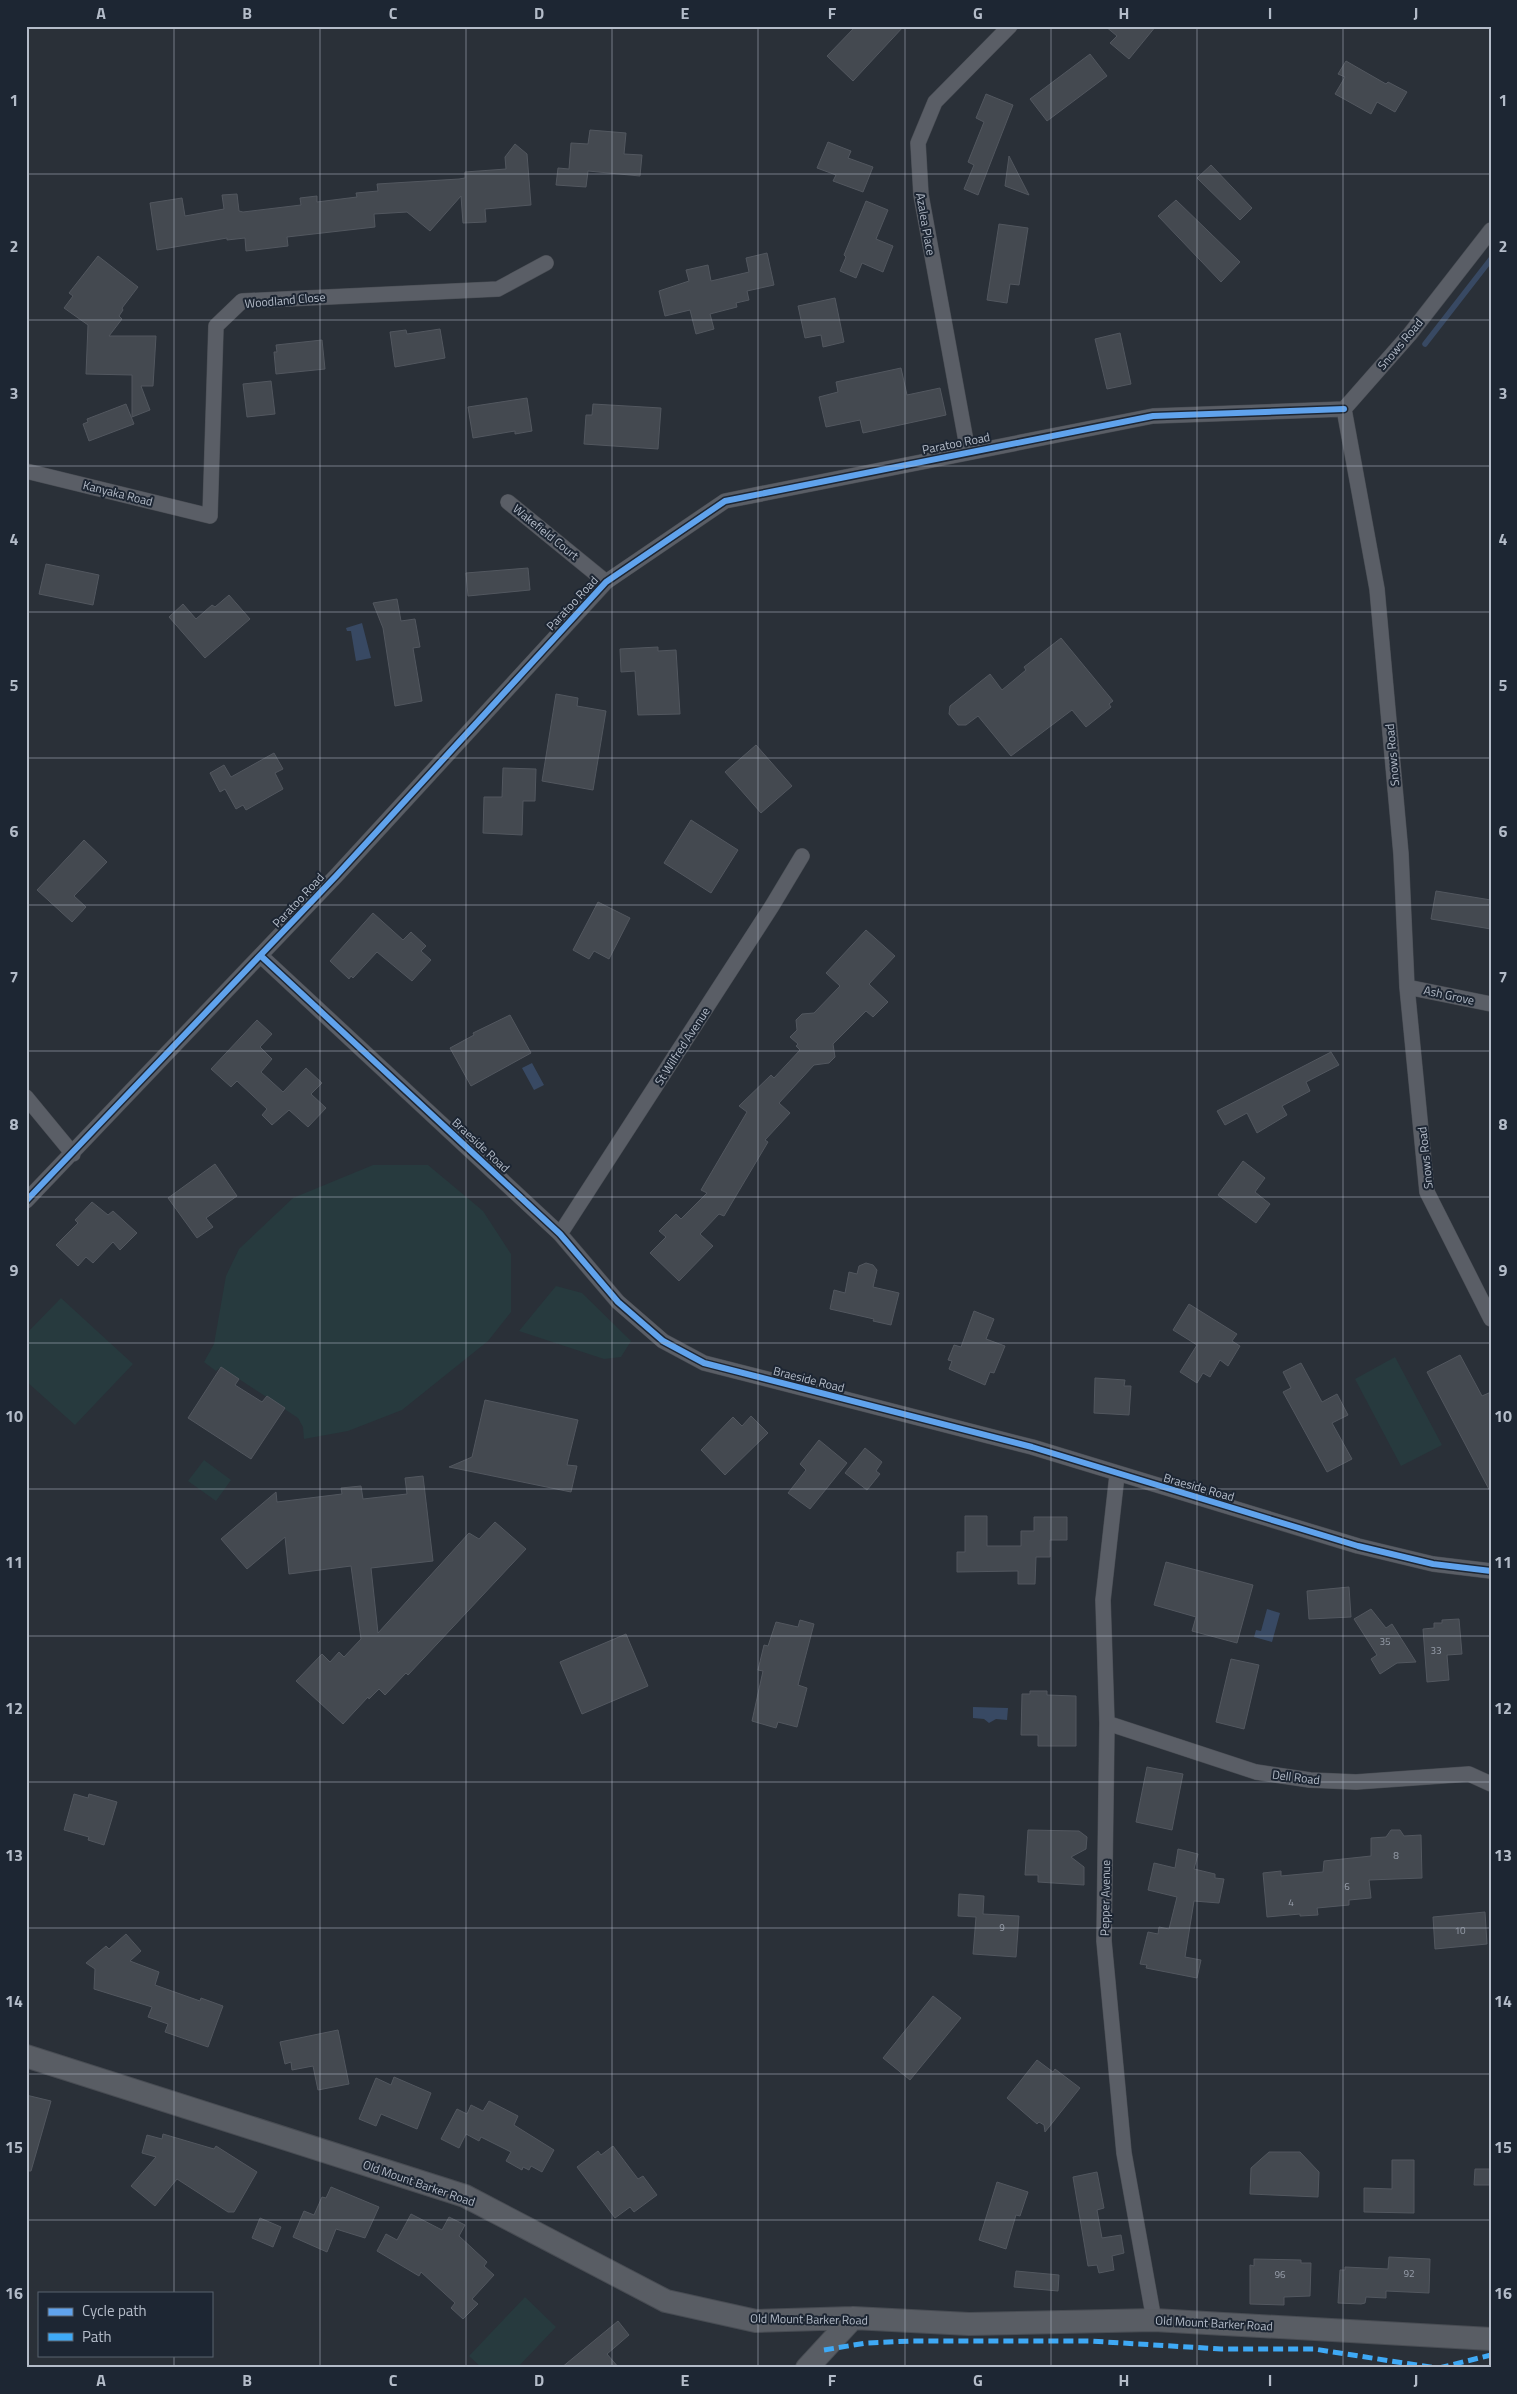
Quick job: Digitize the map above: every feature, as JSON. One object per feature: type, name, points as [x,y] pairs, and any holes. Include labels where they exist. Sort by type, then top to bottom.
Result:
[{"type":"main road","name":"Old Mount Barker Road","points":[[26,2056],[465,2196],[666,2301],[756,2321],[853,2318],[969,2324],[1154,2320],[1491,2340]]},
{"type":"main road","points":[[807,2368],[853,2318]]},
{"type":"street","name":"Azalea Place","points":[[968,452],[920,195],[918,143],[935,102],[1010,26]]},
{"type":"street","name":"Snows Road","points":[[1491,230],[1410,334],[1344,409],[1377,589],[1401,854],[1407,987],[1427,1192],[1491,1319]]},
{"type":"street","name":"Woodland Close","points":[[210,516],[216,326],[242,301],[498,289],[546,263]]},
{"type":"street","name":"Paratoo Road","points":[[26,1201],[74,1154],[261,956],[606,582],[724,501],[1153,416],[1344,409]]},
{"type":"street","name":"Kanyaka Road","points":[[26,471],[210,516]]},
{"type":"street","name":"Wakefield Court","points":[[508,502],[606,582]]},
{"type":"street","name":"St Wilfred Avenue","points":[[560,1234],[772,906],[802,856]]},
{"type":"street","name":"Braeside Road","points":[[261,956],[560,1234],[618,1302],[663,1341],[704,1363],[1032,1447],[1117,1475],[1358,1546],[1433,1564],[1491,1571]]},
{"type":"street","name":"Ash Grove","points":[[1407,987],[1491,1004]]},
{"type":"street","points":[[26,1096],[74,1154]]},
{"type":"street","name":"Pepper Avenue","points":[[1117,1475],[1103,1600],[1107,1723],[1104,1941],[1124,2153],[1154,2320]]},
{"type":"street","name":"Dell Road","points":[[1107,1723],[1256,1772],[1310,1780],[1356,1782],[1469,1774],[1491,1784]]},
{"type":"green space","points":[[373,1165],[428,1165],[483,1211],[511,1254],[511,1312],[488,1341],[402,1410],[348,1431],[304,1439],[303,1427],[298,1418],[221,1367],[216,1371],[204,1362],[214,1344],[226,1276],[239,1249],[293,1198]]},
{"type":"green space","points":[[556,1286],[582,1293],[631,1341],[621,1357],[604,1359],[519,1331]]},
{"type":"green space","points":[[61,1298],[133,1364],[75,1425],[26,1381],[26,1334]]},
{"type":"green space","points":[[1395,1357],[1442,1445],[1401,1466],[1355,1379]]},
{"type":"green space","points":[[204,1460],[231,1480],[216,1501],[188,1481]]},
{"type":"green space","points":[[525,2297],[556,2327],[517,2368],[482,2368],[469,2356]]},
{"type":"water","points":[[362,623],[371,658],[356,661],[351,631],[347,631],[346,628]]},
{"type":"water","points":[[532,1063],[544,1085],[534,1090],[522,1068]]},
{"type":"water","points":[[1267,1609],[1280,1613],[1272,1642],[1254,1637],[1256,1630],[1261,1631]]},
{"type":"water","points":[[973,1707],[1008,1708],[1007,1720],[996,1719],[989,1723],[984,1719],[973,1718]]},
{"type":"building","points":[[856,26],[904,26],[853,81],[827,56]]},
{"type":"building","points":[[1105,26],[1156,26],[1129,59],[1110,43],[1117,36]]},
{"type":"building","points":[[1090,54],[1107,76],[1047,121],[1030,99]]},
{"type":"building","points":[[1346,61],[1386,84],[1388,82],[1407,92],[1395,112],[1377,102],[1371,114],[1335,94],[1345,77],[1338,74]]},
{"type":"building","points":[[986,94],[1013,105],[978,195],[964,189],[974,165],[968,162],[984,122],[976,118]]},
{"type":"building","points":[[590,130],[626,133],[624,154],[642,155],[640,176],[588,171],[586,187],[556,185],[558,168],[569,169],[571,143],[588,144]]},
{"type":"building","points":[[828,142],[851,151],[848,158],[873,167],[863,192],[833,181],[836,175],[817,168]]},
{"type":"building","points":[[515,144],[527,154],[531,205],[485,209],[486,222],[463,223],[461,196],[430,231],[407,212],[374,214],[375,227],[287,237],[288,246],[246,251],[245,238],[227,240],[227,238],[157,250],[150,203],[182,198],[185,216],[224,209],[222,195],[237,194],[239,211],[243,212],[301,205],[300,198],[317,196],[317,202],[357,197],[356,193],[378,191],[377,184],[459,179],[465,178],[465,172],[506,169],[505,157]]},
{"type":"building","points":[[1009,156],[1029,195],[1005,186]]},
{"type":"building","points":[[1211,165],[1252,208],[1240,220],[1197,178]]},
{"type":"building","points":[[1176,200],[1240,262],[1221,282],[1158,216]]},
{"type":"building","points":[[866,201],[888,210],[876,239],[893,246],[883,272],[862,263],[856,278],[840,271],[846,257],[844,255]]},
{"type":"building","points":[[999,224],[1028,228],[1019,285],[1010,284],[1007,303],[987,300]]},
{"type":"building","points":[[767,253],[774,285],[747,291],[749,300],[736,303],[737,307],[710,314],[714,329],[696,334],[690,310],[665,316],[659,291],[689,281],[686,270],[708,265],[711,281],[749,272],[746,258]]},
{"type":"building","points":[[98,256],[138,287],[122,308],[123,310],[119,316],[122,319],[109,336],[156,336],[153,386],[141,386],[150,410],[132,417],[132,375],[86,374],[88,325],[64,308],[73,296],[69,293]]},
{"type":"building","points":[[835,298],[844,342],[823,347],[821,335],[805,338],[798,306]]},
{"type":"building","points":[[440,329],[445,358],[395,367],[390,332],[406,330],[407,334]]},
{"type":"building","points":[[1120,333],[1131,384],[1107,389],[1095,339]]},
{"type":"building","points":[[322,340],[325,369],[276,374],[274,352],[277,352],[276,345]]},
{"type":"building","points":[[901,368],[907,395],[940,388],[946,415],[863,433],[860,420],[826,427],[819,397],[838,392],[836,382]]},
{"type":"building","points":[[271,381],[275,414],[247,417],[243,384]]},
{"type":"building","points":[[527,398],[532,431],[515,434],[515,431],[473,438],[468,407]]},
{"type":"building","points":[[126,404],[134,424],[89,441],[83,424],[88,422],[87,419]]},
{"type":"building","points":[[593,404],[661,408],[658,449],[584,444],[586,415],[592,415]]},
{"type":"building","points":[[46,564],[99,575],[93,605],[39,594]]},
{"type":"building","points":[[528,568],[530,590],[468,596],[466,573]]},
{"type":"building","points":[[229,595],[250,619],[205,658],[169,617],[183,604],[196,619],[212,605],[215,607]]},
{"type":"building","points":[[397,599],[401,621],[415,619],[420,647],[413,648],[422,701],[395,706],[383,628],[373,603]]},
{"type":"building","points":[[1061,638],[1113,701],[1109,704],[1111,707],[1086,727],[1072,710],[1011,756],[978,716],[966,725],[958,725],[949,714],[950,706],[990,674],[1002,690],[1026,670],[1024,667]]},
{"type":"building","points":[[658,647],[658,651],[676,650],[680,714],[638,715],[635,671],[621,672],[620,649]]},
{"type":"building","points":[[556,694],[578,698],[577,706],[606,711],[593,790],[542,781]]},
{"type":"building","points":[[756,745],[792,786],[761,813],[725,772]]},
{"type":"building","points":[[274,753],[283,769],[275,773],[283,789],[246,810],[243,805],[236,809],[225,789],[220,792],[210,773],[224,765],[231,777]]},
{"type":"building","points":[[503,768],[536,769],[535,801],[523,801],[522,835],[483,833],[484,797],[502,797]]},
{"type":"building","points":[[691,820],[738,850],[711,893],[664,863]]},
{"type":"building","points":[[84,840],[107,862],[74,896],[86,907],[72,922],[37,890]]},
{"type":"building","points":[[1436,891],[1491,900],[1491,929],[1431,919]]},
{"type":"building","points":[[598,902],[630,918],[609,959],[594,951],[589,959],[573,950]]},
{"type":"building","points":[[373,913],[403,940],[411,932],[426,946],[421,951],[431,960],[412,981],[377,952],[353,978],[351,976],[349,979],[330,961]]},
{"type":"building","points":[[866,930],[895,956],[869,984],[888,1002],[873,1017],[866,1011],[833,1044],[835,1057],[829,1063],[814,1065],[779,1103],[790,1113],[765,1140],[768,1142],[724,1216],[719,1214],[700,1234],[713,1246],[679,1281],[650,1253],[666,1237],[659,1231],[676,1214],[681,1219],[707,1193],[701,1190],[747,1112],[739,1106],[771,1075],[774,1078],[800,1050],[796,1046],[798,1044],[790,1037],[797,1030],[796,1020],[802,1014],[814,1013],[840,986],[826,973]]},
{"type":"building","points":[[510,1015],[531,1053],[471,1086],[450,1048],[474,1035],[473,1033]]},
{"type":"building","points":[[257,1020],[272,1034],[260,1047],[272,1059],[261,1072],[283,1092],[306,1068],[322,1083],[311,1094],[326,1108],[308,1127],[289,1110],[272,1125],[262,1115],[267,1109],[237,1081],[231,1087],[211,1069]]},
{"type":"building","points":[[1331,1052],[1339,1065],[1306,1082],[1310,1091],[1282,1106],[1287,1115],[1257,1133],[1247,1113],[1225,1125],[1217,1111]]},
{"type":"building","points":[[1243,1161],[1265,1178],[1255,1192],[1270,1204],[1256,1223],[1218,1195]]},
{"type":"building","points":[[215,1164],[237,1196],[206,1218],[213,1227],[197,1238],[168,1198]]},
{"type":"building","points":[[92,1202],[108,1215],[113,1211],[137,1233],[120,1250],[113,1242],[93,1263],[86,1257],[78,1266],[56,1245],[78,1223],[75,1220]]},
{"type":"building","points":[[866,1263],[873,1265],[877,1270],[873,1287],[899,1293],[891,1325],[830,1309],[834,1290],[845,1293],[849,1272],[857,1274],[859,1266]]},
{"type":"building","points":[[1189,1304],[1237,1334],[1232,1341],[1240,1346],[1228,1366],[1220,1360],[1210,1377],[1203,1373],[1197,1383],[1180,1372],[1197,1345],[1173,1330]]},
{"type":"building","points":[[974,1311],[994,1319],[986,1339],[1005,1346],[994,1373],[990,1372],[985,1385],[949,1369],[952,1361],[948,1360],[954,1345],[961,1347]]},
{"type":"building","points":[[1460,1355],[1482,1396],[1491,1392],[1491,1493],[1427,1372]]},
{"type":"building","points":[[1301,1363],[1322,1402],[1337,1394],[1348,1415],[1332,1423],[1352,1459],[1327,1472],[1283,1392],[1291,1388],[1283,1372]]},
{"type":"building","points":[[221,1367],[239,1379],[235,1385],[262,1402],[267,1396],[285,1408],[251,1459],[188,1418]]},
{"type":"building","points":[[1095,1378],[1125,1380],[1124,1386],[1131,1386],[1129,1415],[1094,1413]]},
{"type":"building","points":[[485,1400],[578,1420],[567,1465],[577,1466],[571,1492],[449,1467],[472,1457]]},
{"type":"building","points":[[751,1416],[768,1433],[725,1475],[701,1450],[733,1417],[742,1426]]},
{"type":"building","points":[[819,1440],[847,1463],[810,1509],[788,1493],[806,1470],[800,1464]]},
{"type":"building","points":[[865,1448],[882,1462],[876,1471],[880,1474],[867,1490],[845,1473]]},
{"type":"building","points":[[423,1476],[433,1561],[371,1568],[378,1633],[469,1533],[479,1539],[495,1522],[526,1549],[408,1675],[406,1673],[385,1695],[379,1689],[369,1699],[368,1697],[343,1724],[296,1681],[322,1654],[330,1662],[339,1652],[344,1657],[361,1639],[351,1566],[289,1574],[285,1537],[247,1569],[221,1539],[276,1492],[277,1502],[342,1494],[341,1488],[361,1486],[363,1499],[407,1494],[405,1478]]},
{"type":"building","points":[[965,1516],[987,1516],[987,1546],[1021,1546],[1021,1531],[1034,1531],[1034,1517],[1067,1517],[1067,1540],[1050,1540],[1050,1557],[1036,1557],[1035,1584],[1018,1584],[1018,1571],[957,1572],[957,1552],[965,1552]]},
{"type":"building","points":[[1166,1562],[1253,1585],[1237,1643],[1192,1631],[1196,1617],[1154,1605]]},
{"type":"building","points":[[1349,1587],[1351,1617],[1309,1619],[1307,1591]]},
{"type":"building","points":[[1371,1609],[1386,1628],[1392,1624],[1416,1662],[1397,1663],[1380,1674],[1371,1659],[1377,1655],[1354,1619]]},
{"type":"building","points":[[1459,1619],[1462,1654],[1447,1655],[1449,1680],[1427,1682],[1423,1629],[1434,1628],[1434,1623],[1442,1623],[1442,1620]]},
{"type":"building","points":[[800,1620],[814,1624],[798,1685],[807,1688],[797,1727],[778,1722],[776,1728],[752,1721],[763,1671],[758,1670],[764,1645],[768,1646],[776,1622],[798,1627]]},
{"type":"building","points":[[626,1634],[648,1686],[582,1714],[560,1662]]},
{"type":"building","points":[[1231,1659],[1259,1665],[1244,1729],[1216,1722]]},
{"type":"building","points":[[1030,1691],[1047,1691],[1047,1695],[1076,1696],[1076,1746],[1038,1746],[1038,1735],[1021,1735],[1022,1694],[1030,1694]]},
{"type":"building","points":[[1147,1767],[1183,1774],[1172,1830],[1136,1822]]},
{"type":"building","points":[[74,1794],[88,1798],[89,1794],[117,1802],[104,1845],[88,1840],[89,1837],[64,1830]]},
{"type":"building","points":[[1028,1830],[1079,1831],[1087,1837],[1086,1849],[1071,1857],[1084,1867],[1084,1885],[1038,1882],[1038,1875],[1025,1875]]},
{"type":"building","points":[[1391,1830],[1400,1830],[1404,1836],[1421,1835],[1422,1878],[1369,1880],[1371,1898],[1349,1900],[1349,1905],[1317,1908],[1318,1915],[1300,1916],[1300,1914],[1267,1917],[1263,1873],[1281,1871],[1281,1876],[1323,1872],[1324,1861],[1371,1856],[1371,1838],[1386,1837]]},
{"type":"building","points":[[1178,1849],[1198,1854],[1194,1869],[1215,1874],[1215,1878],[1224,1879],[1219,1903],[1194,1901],[1185,1957],[1201,1960],[1197,1978],[1146,1968],[1147,1965],[1140,1964],[1148,1932],[1158,1934],[1159,1927],[1169,1929],[1177,1897],[1148,1890],[1154,1863],[1175,1868]]},
{"type":"building","points":[[959,1894],[984,1896],[983,1914],[1019,1916],[1016,1957],[973,1954],[976,1917],[958,1916]]},
{"type":"building","points":[[1485,1912],[1487,1944],[1435,1949],[1433,1917]]},
{"type":"building","points":[[126,1934],[141,1951],[130,1961],[159,1972],[155,1985],[200,2001],[201,1998],[223,2006],[208,2047],[165,2032],[168,2024],[148,2017],[152,2007],[94,1989],[95,1969],[86,1963],[106,1946],[109,1949]]},
{"type":"building","points":[[933,1996],[961,2018],[910,2080],[883,2058]]},
{"type":"building","points":[[338,2030],[349,2084],[318,2090],[313,2066],[292,2070],[291,2062],[285,2064],[280,2042]]},
{"type":"building","points":[[1037,2060],[1053,2072],[1055,2069],[1080,2088],[1045,2132],[1044,2125],[1039,2122],[1037,2124],[1007,2098]]},
{"type":"building","points":[[394,2077],[431,2093],[417,2129],[381,2114],[376,2126],[359,2119],[376,2078],[391,2085]]},
{"type":"building","points":[[26,2095],[51,2101],[31,2171],[26,2171]]},
{"type":"building","points":[[489,2101],[518,2116],[514,2125],[554,2150],[542,2172],[531,2166],[529,2170],[523,2167],[522,2170],[506,2161],[511,2152],[481,2137],[479,2141],[466,2134],[459,2148],[441,2139],[457,2109],[467,2114],[471,2105],[483,2111]]},
{"type":"building","points":[[163,2134],[214,2149],[216,2146],[257,2172],[234,2212],[228,2212],[177,2179],[155,2206],[131,2186],[156,2157],[142,2153],[147,2135],[162,2139]]},
{"type":"building","points":[[613,2146],[638,2179],[643,2176],[657,2195],[634,2212],[630,2207],[615,2218],[577,2167],[598,2151],[601,2155]]},
{"type":"building","points":[[1269,2152],[1300,2152],[1319,2172],[1318,2197],[1250,2194],[1251,2168]]},
{"type":"building","points":[[1392,2160],[1414,2160],[1414,2213],[1364,2212],[1364,2188],[1392,2189]]},
{"type":"building","points":[[1475,2169],[1491,2169],[1491,2185],[1474,2185]]},
{"type":"building","points":[[1097,2172],[1104,2208],[1097,2210],[1102,2238],[1121,2235],[1124,2253],[1112,2256],[1114,2270],[1099,2273],[1097,2265],[1088,2266],[1073,2177]]},
{"type":"building","points":[[997,2182],[1028,2192],[1020,2216],[1016,2215],[1006,2249],[979,2240]]},
{"type":"building","points":[[331,2187],[379,2207],[365,2238],[336,2229],[327,2252],[293,2237],[304,2211],[314,2215],[322,2197],[326,2198]]},
{"type":"building","points":[[411,2214],[442,2230],[449,2217],[465,2225],[459,2236],[487,2262],[484,2266],[494,2275],[472,2299],[478,2304],[463,2319],[451,2308],[455,2303],[421,2272],[419,2276],[377,2251],[386,2234],[397,2240]]},
{"type":"building","points":[[260,2218],[281,2227],[273,2247],[252,2238]]},
{"type":"building","points":[[1389,2257],[1430,2259],[1429,2293],[1386,2291],[1386,2298],[1366,2297],[1365,2303],[1361,2304],[1338,2303],[1340,2270],[1345,2270],[1345,2267],[1388,2269]]},
{"type":"building","points":[[1254,2259],[1301,2260],[1301,2263],[1311,2263],[1310,2296],[1284,2297],[1284,2305],[1250,2304],[1250,2265],[1254,2266]]},
{"type":"building","points":[[1016,2271],[1059,2275],[1058,2291],[1014,2287]]},
{"type":"building","points":[[618,2321],[629,2335],[607,2354],[619,2368],[561,2368]]},
{"type":"waterway","points":[[1425,344],[1491,259]]},
{"type":"marked path","points":[[824,2350],[866,2343],[913,2341],[1089,2341],[1221,2349],[1314,2349],[1436,2368]]},
{"type":"marked path","points":[[1439,2368],[1491,2355]]},
{"type":"cycle path","points":[[26,1201],[336,876],[606,582],[725,501],[1153,416],[1344,409]]},
{"type":"cycle path","points":[[261,956],[560,1234],[618,1302],[663,1341],[704,1363],[1032,1447],[1358,1546],[1433,1564],[1491,1571]]}]
